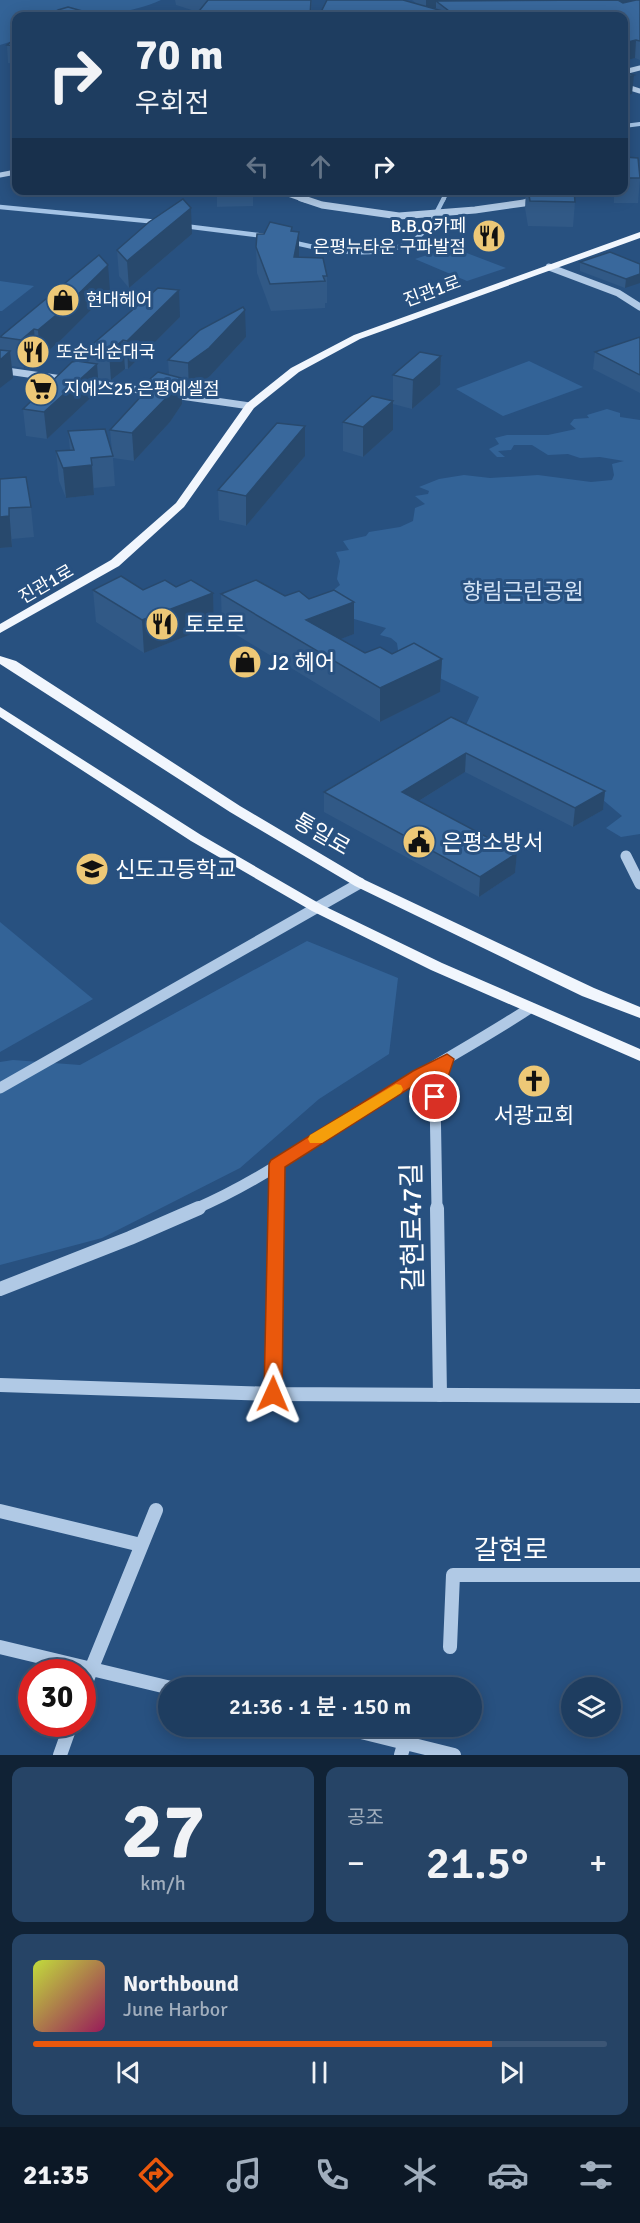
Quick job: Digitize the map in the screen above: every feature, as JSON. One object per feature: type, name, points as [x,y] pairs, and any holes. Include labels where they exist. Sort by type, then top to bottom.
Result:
[{"type":"main road","name":"진관1로","points":[[0,629],[115,563],[180,505],[250,406],[295,370],[357,337],[640,236]]},
{"type":"main road","name":"통일로","points":[[0,660],[11,664],[235,809],[360,883],[588,992],[640,1013]]},
{"type":"main road","points":[[0,711],[143,805],[226,856],[318,908],[530,1008],[640,1055]]},
{"type":"street","points":[[291,195],[322,205],[399,216],[475,210],[524,203],[547,195]]},
{"type":"street","points":[[549,267],[618,293],[640,308]]},
{"type":"street","points":[[0,370],[250,406]]},
{"type":"street","points":[[626,856],[640,884]]},
{"type":"street","points":[[0,1088],[360,883]]},
{"type":"street","points":[[0,1288],[130,1238],[233,1193],[418,1075],[475,1044],[530,1008]]},
{"type":"street","name":"갈현로47길","points":[[440,1395],[435,1097],[447,1059]]},
{"type":"street","points":[[273,1394],[277,1164]]},
{"type":"street","points":[[0,1385],[273,1394],[640,1396]]},
{"type":"street","points":[[95,1659],[156,1510]]},
{"type":"street","points":[[0,1511],[141,1545]]},
{"type":"street","name":"갈현로","points":[[450,1647],[453,1575],[640,1575]]},
{"type":"street","points":[[0,1647],[50,1659]]},
{"type":"street","points":[[96,1670],[158,1685]]},
{"type":"street","points":[[60,1755],[66,1737]]},
{"type":"street","points":[[370,1737],[403,1748],[454,1755]]},
{"type":"green space","points":[[0,0],[161,0],[118,12],[12,12],[12,41],[0,45]]},
{"type":"green space","points":[[451,247],[506,268],[467,281],[415,259]]},
{"type":"green space","points":[[0,281],[34,286],[0,311]]},
{"type":"green space","points":[[529,361],[583,387],[503,416],[456,389]]},
{"type":"green space","name":"향림근린공원","points":[[607,409],[620,413],[620,417],[640,420],[640,834],[621,837],[606,828],[622,816],[596,794],[466,725],[479,697],[419,668],[411,654],[398,650],[397,643],[391,638],[380,635],[386,628],[347,617],[330,593],[340,585],[337,579],[340,561],[336,552],[349,550],[343,541],[366,536],[369,532],[400,527],[413,521],[415,508],[425,504],[415,496],[428,494],[429,491],[419,487],[439,479],[464,475],[490,478],[538,475],[591,482],[612,480],[614,475],[612,464],[624,461],[600,457],[580,458],[568,454],[548,455],[532,445],[514,445],[511,450],[498,451],[505,457],[497,457],[489,449],[499,444],[495,438],[507,435],[548,435],[576,429],[570,424],[574,419],[589,418],[587,415]]},
{"type":"green space","points":[[0,922],[93,999],[0,1052]]},
{"type":"green space","points":[[307,941],[398,978],[389,1054],[319,1099],[240,1168],[102,1238],[0,1265],[0,1062],[13,1060],[80,1065]]},
{"type":"building","points":[[208,0],[311,0],[310,12],[198,12]]},
{"type":"building","points":[[327,0],[403,0],[446,12],[321,12]]},
{"type":"building","points":[[618,0],[623,3],[640,0],[640,41],[628,42],[628,12],[450,12],[436,1]]},
{"type":"building","points":[[68,7],[86,12],[55,12]]},
{"type":"building","points":[[628,157],[638,158],[640,178],[628,178]]},
{"type":"building","points":[[529,195],[574,195],[575,202],[530,201]]},
{"type":"building","points":[[183,199],[191,208],[127,261],[117,250],[149,222]]},
{"type":"building","points":[[270,222],[292,227],[291,231],[299,232],[294,257],[323,258],[327,276],[323,276],[325,281],[270,284],[256,247],[257,234],[264,234]]},
{"type":"building","points":[[610,252],[640,264],[640,274],[626,279],[580,262]]},
{"type":"building","points":[[99,255],[108,265],[61,311],[38,330],[34,329],[21,340],[0,337]]},
{"type":"building","points":[[158,288],[179,290],[127,341],[123,340],[109,352],[87,349]]},
{"type":"building","points":[[243,307],[245,310],[209,348],[188,363],[168,360],[200,330]]},
{"type":"building","points":[[640,337],[640,375],[595,352]]},
{"type":"building","points":[[0,350],[10,351],[0,360]]},
{"type":"building","points":[[420,352],[441,356],[413,380],[393,375]]},
{"type":"building","points":[[72,362],[97,364],[44,412],[23,409]]},
{"type":"building","points":[[158,372],[181,378],[169,395],[132,433],[110,430],[146,391],[153,382],[150,379]]},
{"type":"building","points":[[372,396],[393,401],[363,427],[343,422]]},
{"type":"building","points":[[277,423],[305,426],[246,496],[218,490]]},
{"type":"building","points":[[105,429],[113,456],[91,458],[92,465],[63,468],[56,451],[74,450],[68,431]]},
{"type":"building","points":[[26,477],[31,507],[9,508],[9,516],[0,517],[0,479]]},
{"type":"building","points":[[121,576],[143,590],[165,580],[176,587],[191,580],[213,593],[142,620],[93,590]]},
{"type":"building","points":[[256,580],[285,596],[299,591],[309,599],[334,590],[354,602],[306,620],[365,653],[380,647],[392,654],[414,643],[442,659],[380,688],[221,594]]},
{"type":"building","points":[[451,717],[605,791],[575,808],[466,753],[402,792],[517,853],[480,877],[324,792]]},
{"type":"waterway","points":[[628,126],[640,124]]},
{"type":"waterway","points":[[291,242],[339,251],[389,250],[418,237],[433,219],[444,198]]},
{"type":"waterway","points":[[0,207],[158,222]]},
{"type":"waterway","points":[[184,226],[265,236]]},
{"type":"slow traffic","points":[[316,1139],[396,1089]]},
{"type":"place","name":"B.B.Q카페 은평뉴타운 구파발점","points":[[489,236]]},
{"type":"place","name":"현대헤어","points":[[63,300]]},
{"type":"place","name":"또순네순대국","points":[[33,352]]},
{"type":"place","name":"지에스25 은평에셀점","points":[[41,389]]},
{"type":"place","name":"토로로","points":[[162,624]]},
{"type":"place","name":"J2 헤어","points":[[245,662]]},
{"type":"place","name":"은평소방서","points":[[419,842]]},
{"type":"place","name":"신도고등학교","points":[[92,869]]},
{"type":"place","name":"서광교회","points":[[534,1081]]},
{"type":"route","points":[[273,1394],[277,1164],[447,1059],[435,1097]]}]
